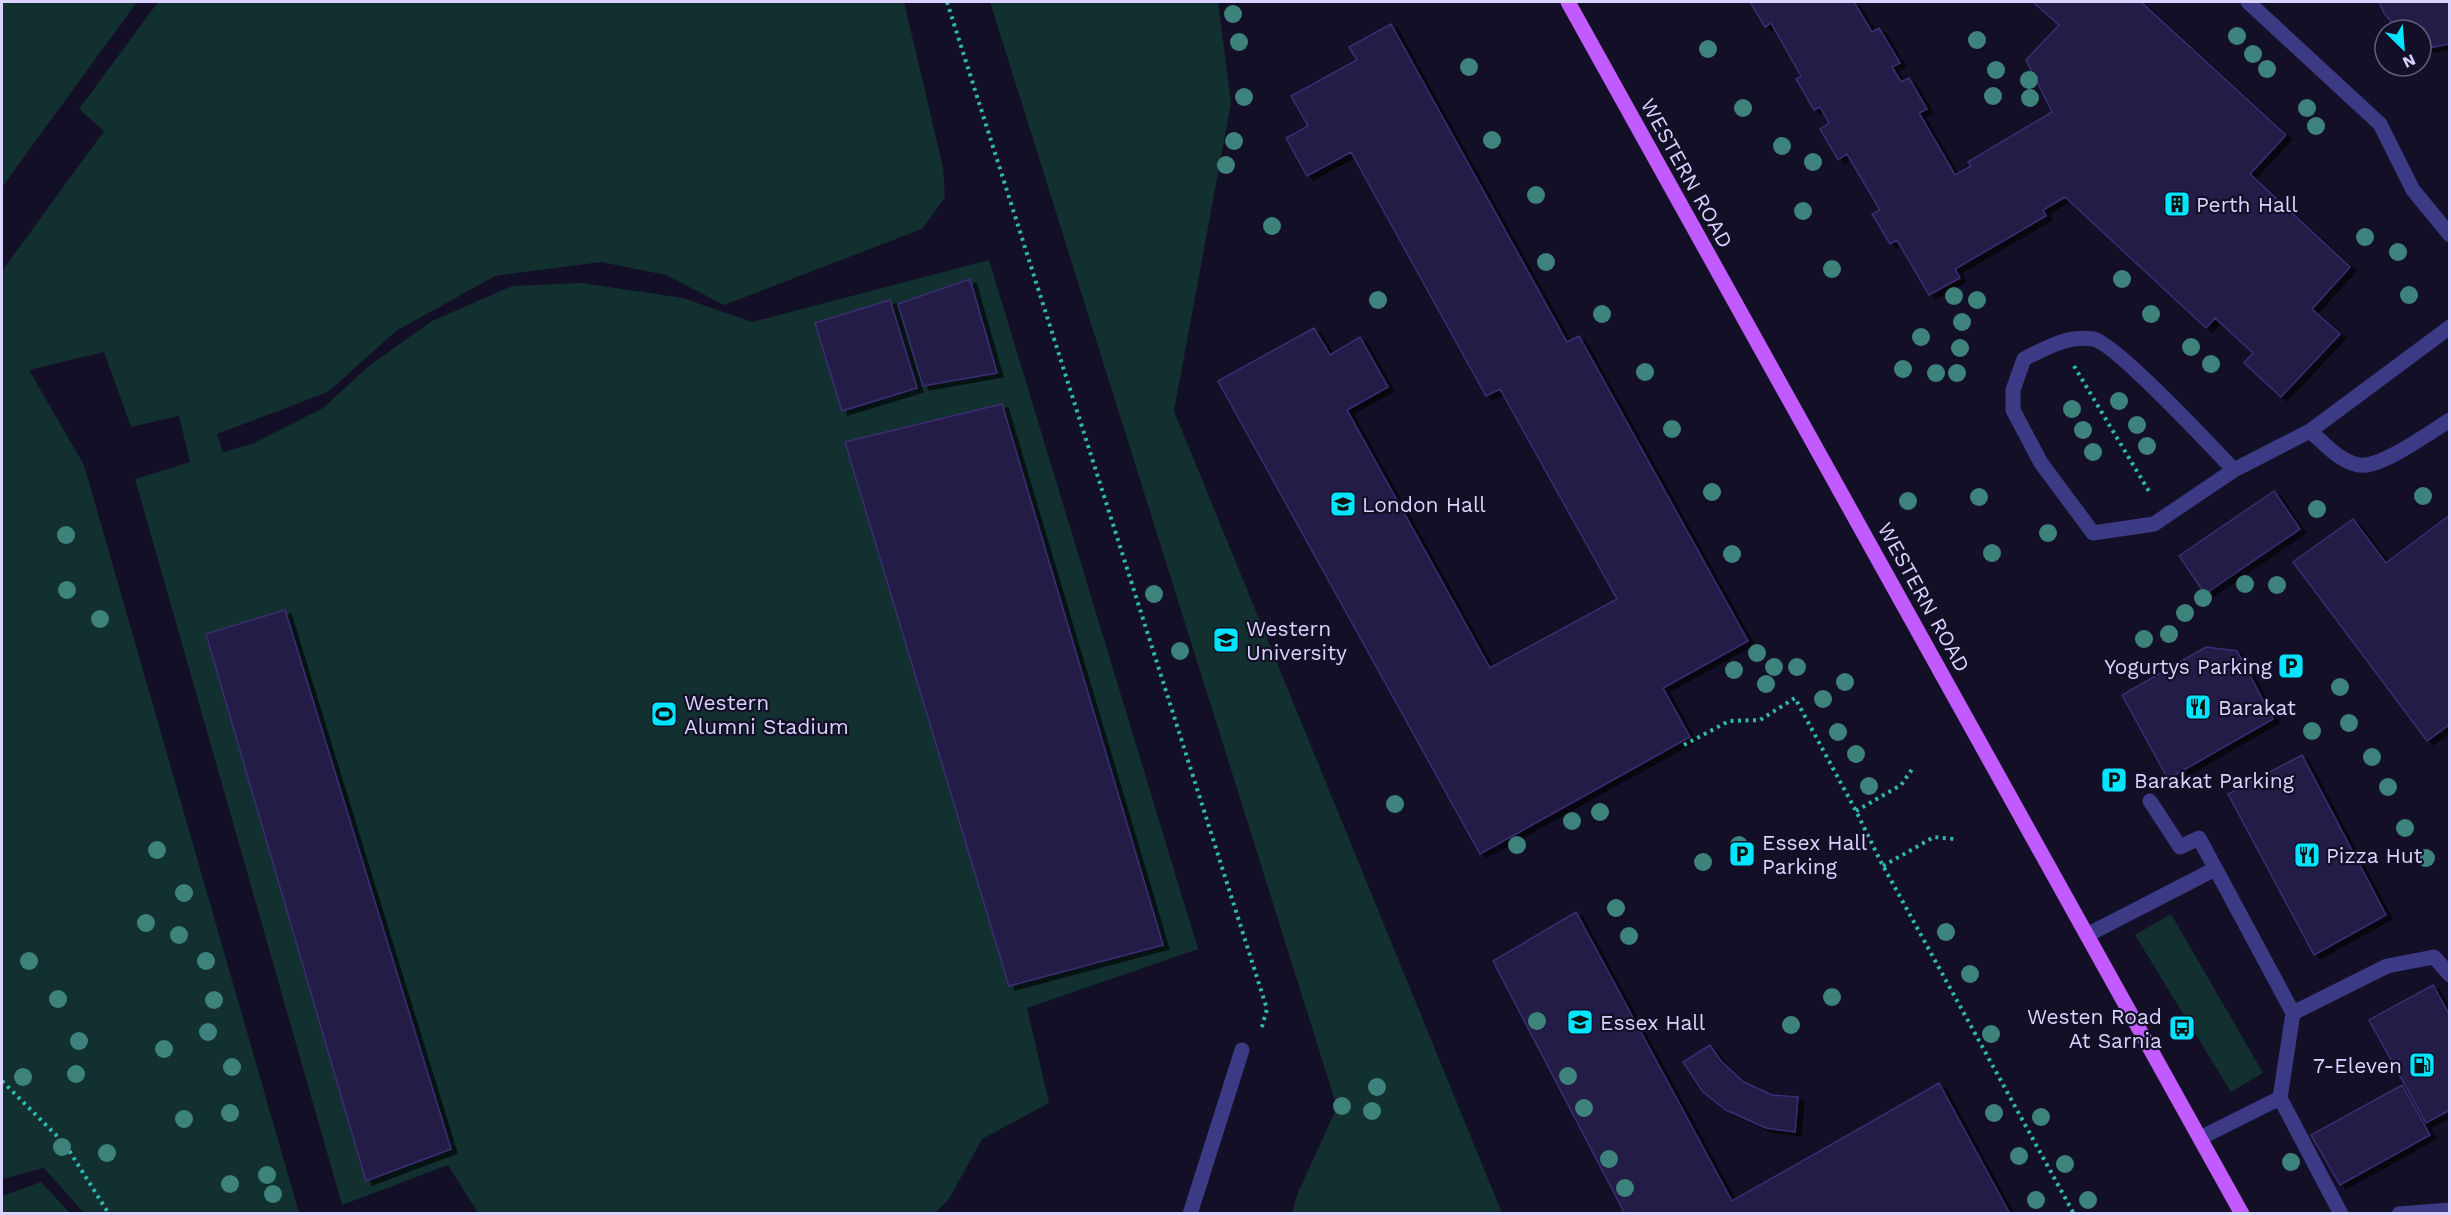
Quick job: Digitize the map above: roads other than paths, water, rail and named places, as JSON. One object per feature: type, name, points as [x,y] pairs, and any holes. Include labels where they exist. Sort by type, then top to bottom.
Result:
[{"type":"main road","name":"WESTERN ROAD","points":[[1568,2],[2242,1214]]},
{"type":"lane","points":[[2248,2],[2380,124],[2413,190],[2450,235]]},
{"type":"lane","points":[[2234,470],[2134,369],[2095,339],[2064,340],[2024,359],[2013,390],[2013,410],[2041,463],[2093,533],[2154,524],[2234,470],[2310,431],[2450,327]]},
{"type":"lane","points":[[2310,431],[2343,458],[2361,466],[2386,459],[2450,420]]},
{"type":"lane","points":[[2150,801],[2180,847],[2199,838],[2293,1013],[2280,1098],[2341,1214]]},
{"type":"lane","points":[[2087,935],[2215,869]]},
{"type":"lane","points":[[2293,1013],[2387,966],[2434,957],[2450,975]]},
{"type":"lane","points":[[1190,1214],[1242,1050]]},
{"type":"lane","points":[[2200,1138],[2280,1098]]},
{"type":"lane","points":[[2399,1214],[2450,1210]]},
{"type":"place","name":"Perth Hall","points":[[2177,204]]},
{"type":"place","name":"London Hall","points":[[1343,504]]},
{"type":"place","name":"Western University","points":[[1226,640]]},
{"type":"place","name":"Yogurtys Parking","points":[[2291,666]]},
{"type":"place","name":"Barakat","points":[[2198,707]]},
{"type":"place","name":"Western Alumni Stadium","points":[[664,714]]},
{"type":"place","name":"Barakat Parking","points":[[2114,780]]},
{"type":"place","name":"Essex Hall Parking","points":[[1742,854]]},
{"type":"place","name":"Pizza Hut","points":[[2307,855]]},
{"type":"place","name":"Essex Hall","points":[[1580,1022]]},
{"type":"place","name":"Westen Road At Sarnia","points":[[2182,1028]]},
{"type":"place","name":"7-Eleven","points":[[2422,1065]]}]
